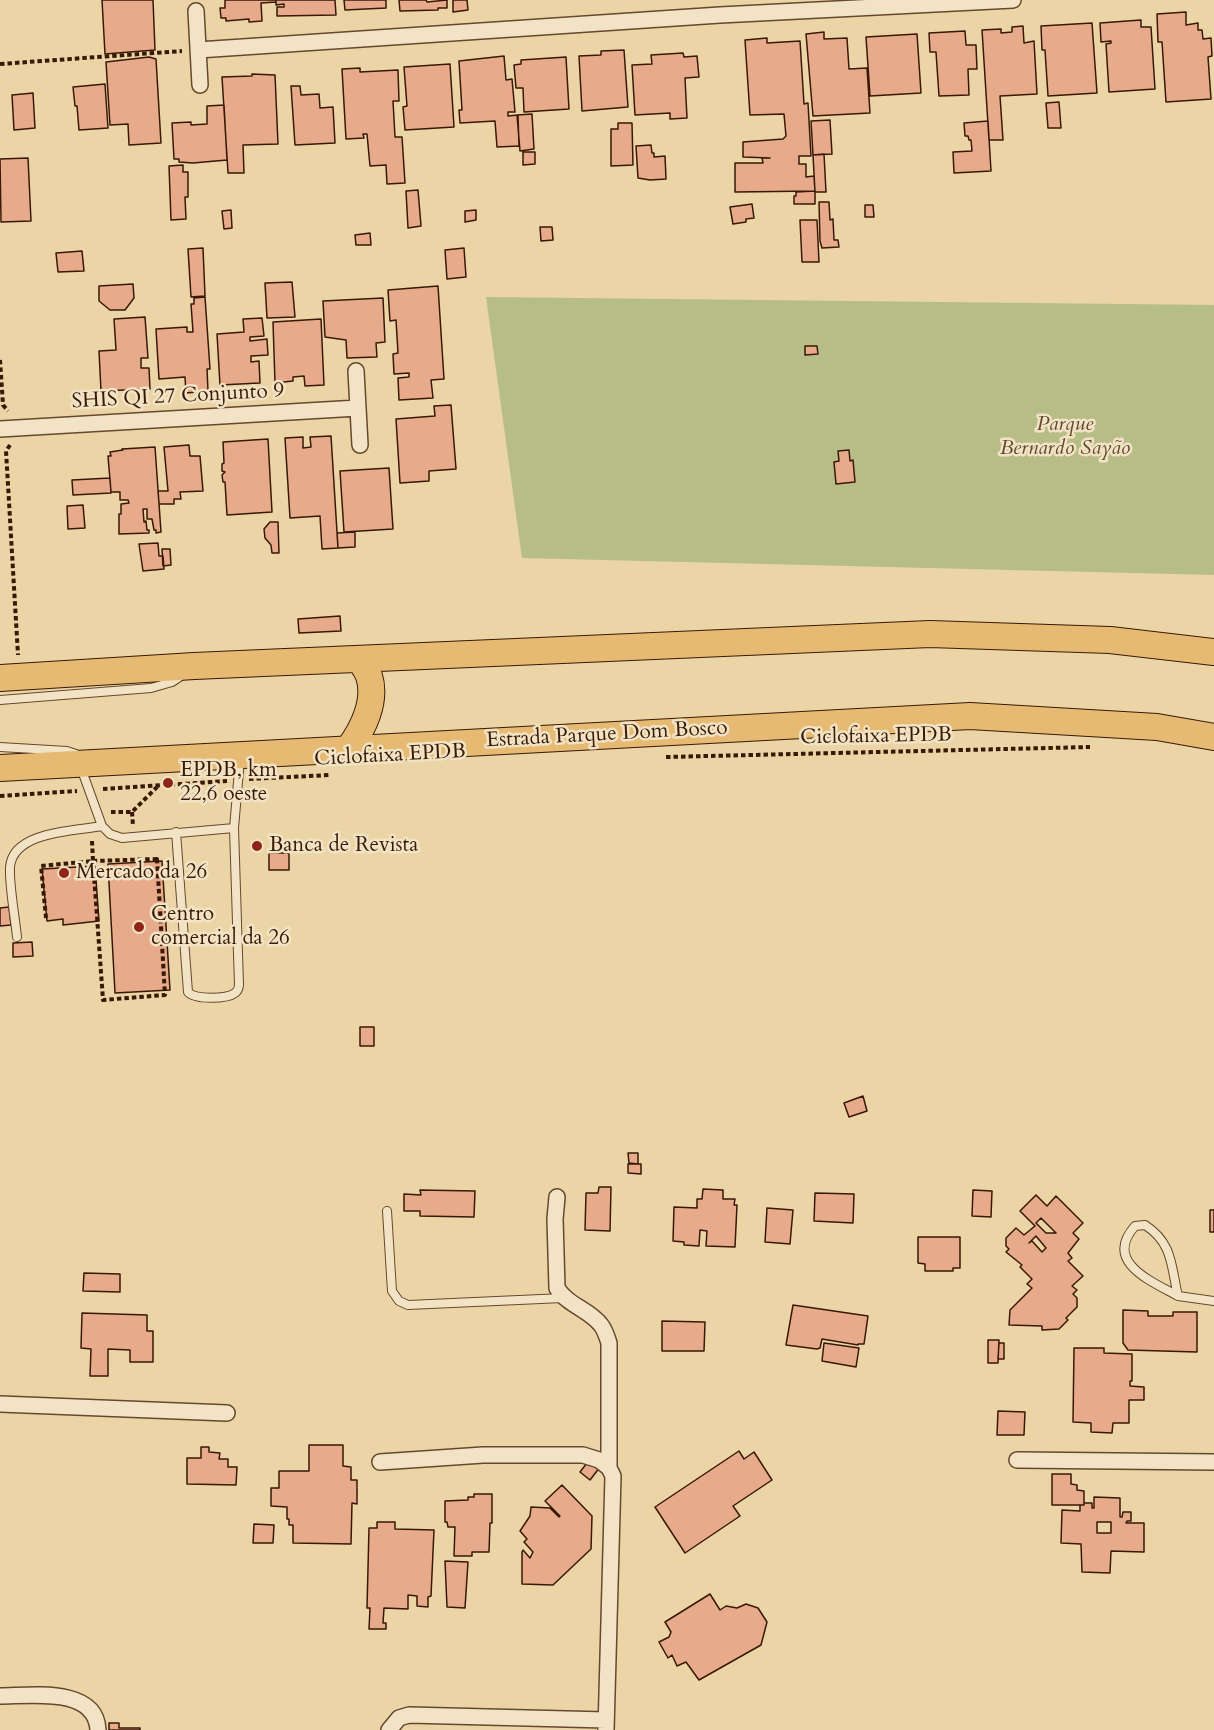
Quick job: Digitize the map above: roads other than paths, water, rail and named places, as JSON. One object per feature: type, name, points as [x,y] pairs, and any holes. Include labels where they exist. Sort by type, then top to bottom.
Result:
[{"type":"main road","points":[[9,677],[194,666],[930,634],[1110,640],[1214,652]]},
{"type":"main road","points":[[349,748],[361,732],[367,716],[370,696],[369,677],[360,659]]},
{"type":"main road","name":"Estrada Parque Dom Bosco","points":[[0,768],[970,716],[1157,727],[1214,737]]},
{"type":"street","points":[[198,50],[719,8],[1013,0]]},
{"type":"street","points":[[196,11],[200,85]]},
{"type":"street","points":[[356,371],[360,445]]},
{"type":"street","name":"SHIS QI 27 Conjunto 9","points":[[0,429],[358,408]]},
{"type":"street","points":[[389,1730],[399,1718],[409,1715],[606,1725],[613,1476],[609,1468],[609,1342],[602,1326],[592,1316],[563,1298],[557,1288],[555,1219],[557,1197]]},
{"type":"street","points":[[0,1404],[227,1413]]},
{"type":"street","points":[[380,1462],[483,1455],[583,1455],[593,1457],[609,1468]]},
{"type":"street","points":[[1017,1460],[1214,1462]]},
{"type":"street","points":[[0,1696],[47,1696],[76,1699],[98,1719],[98,1730]]},
{"type":"lane","points":[[0,700],[152,688],[172,682],[194,666]]},
{"type":"lane","points":[[0,747],[67,751],[89,762],[89,790],[102,826],[110,834],[122,838],[234,828]]},
{"type":"lane","points":[[176,832],[188,992],[198,999],[232,995],[238,990],[239,985],[234,828],[240,754]]},
{"type":"lane","points":[[17,937],[10,866],[15,852],[28,841],[44,835],[102,826]]},
{"type":"lane","points":[[387,1210],[392,1291],[399,1301],[408,1305],[563,1298]]},
{"type":"lane","points":[[1178,1296],[1167,1246],[1155,1232],[1145,1225],[1135,1226],[1127,1235],[1124,1248],[1128,1263],[1139,1274],[1178,1296],[1214,1301]]},
{"type":"place","name":"EPDB, km 22,6 oeste","points":[[168,783]]},
{"type":"place","name":"Banca de Revista","points":[[257,846]]},
{"type":"place","name":"Mercado da 26","points":[[64,873]]},
{"type":"place","name":"Centro comercial da 26","points":[[139,927]]},
{"type":"park label","name":"Parque Bernardo Sayão","points":[[1065,437]]}]
